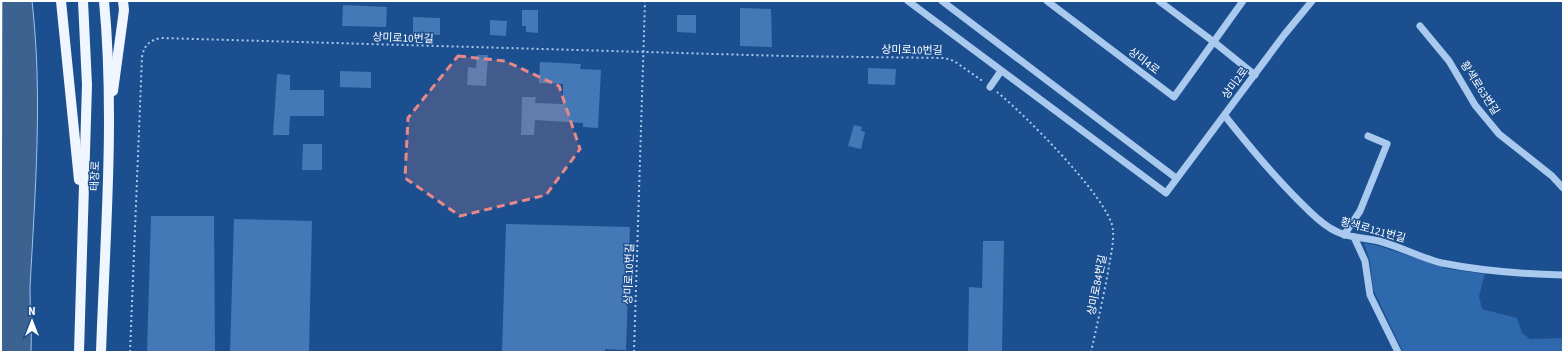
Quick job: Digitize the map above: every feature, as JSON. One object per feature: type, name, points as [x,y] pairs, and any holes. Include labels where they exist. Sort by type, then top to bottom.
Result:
[{"type":"main road","points":[[61,1],[83,216]]},
{"type":"main road","name":"태장로","points":[[79,352],[87,85],[83,1]]},
{"type":"main road","name":"태장로","points":[[101,352],[108,123],[104,1]]},
{"type":"main road","points":[[108,123],[124,10],[123,1]]},
{"type":"street","points":[[908,1],[1001,71],[990,86]]},
{"type":"street","points":[[942,1],[1176,178]]},
{"type":"street","name":"상미4로","points":[[1047,1],[1174,97],[1243,1]]},
{"type":"street","points":[[1159,1],[1255,75]]},
{"type":"street","name":"상미2로","points":[[1001,71],[1166,193],[1312,1]]},
{"type":"street","name":"황색로63번길","points":[[1420,26],[1450,62],[1475,105],[1499,134],[1552,176],[1563,188]]},
{"type":"street","name":"황색로121번길","points":[[1225,116],[1261,162],[1282,184],[1328,227],[1344,235],[1368,238],[1386,243],[1442,263],[1509,272],[1563,275]]},
{"type":"street","points":[[1344,235],[1360,210],[1387,144],[1368,136]]},
{"type":"street","points":[[1354,237],[1365,261],[1370,295],[1398,352]]},
{"type":"path","name":"상미로10번길","points":[[634,352],[645,1]]},
{"type":"path","name":"상미로10번길","points":[[130,352],[142,57],[144,49],[148,44],[161,38],[949,59],[990,86],[1013,104],[1094,192],[1112,220]]},
{"type":"path","name":"상미로84번길","points":[[1091,352],[1111,254],[1113,233],[1112,220]]},
{"type":"highlighted area","points":[[458,56],[505,61],[559,86],[580,149],[546,195],[460,216],[405,178],[408,118]]},
{"type":"shaded area","points":[[2,1],[32,1],[35,37],[38,109],[30,288],[31,352],[1,352]]},
{"type":"shaded area","points":[[1364,243],[1379,246],[1448,269],[1485,274],[1479,296],[1482,309],[1517,318],[1522,333],[1530,339],[1563,338],[1563,352],[1403,352],[1373,289],[1370,261]]},
{"type":"building","points":[[343,5],[387,7],[386,27],[342,26]]},
{"type":"building","points":[[740,8],[771,9],[772,47],[740,46]]},
{"type":"building","points":[[522,10],[538,10],[538,33],[526,32],[526,26],[522,26]]},
{"type":"building","points":[[677,15],[696,15],[696,33],[677,32]]},
{"type":"building","points":[[413,17],[440,18],[440,35],[413,34]]},
{"type":"building","points":[[490,20],[507,21],[506,36],[490,35]]},
{"type":"building","points":[[477,55],[488,55],[486,86],[467,85],[468,67],[476,68]]},
{"type":"building","points":[[540,62],[581,64],[580,69],[601,70],[598,128],[583,127],[583,123],[535,120],[534,135],[521,135],[522,97],[536,97],[535,103],[563,104],[563,84],[539,83]]},
{"type":"building","points":[[868,68],[896,69],[895,85],[868,84]]},
{"type":"building","points":[[340,71],[371,72],[371,88],[340,87]]},
{"type":"building","points":[[277,74],[290,75],[290,90],[324,90],[324,116],[290,116],[289,135],[273,135]]},
{"type":"building","points":[[854,125],[862,127],[861,131],[865,132],[861,149],[848,146]]},
{"type":"building","points":[[303,144],[322,144],[322,170],[302,170]]},
{"type":"building","points":[[151,216],[214,216],[215,352],[147,352]]},
{"type":"building","points":[[234,219],[312,221],[309,352],[230,352]]},
{"type":"building","points":[[506,224],[630,227],[626,350],[605,349],[605,352],[502,352]]},
{"type":"building","points":[[983,241],[1004,241],[1002,352],[968,352],[969,287],[982,288]]}]
